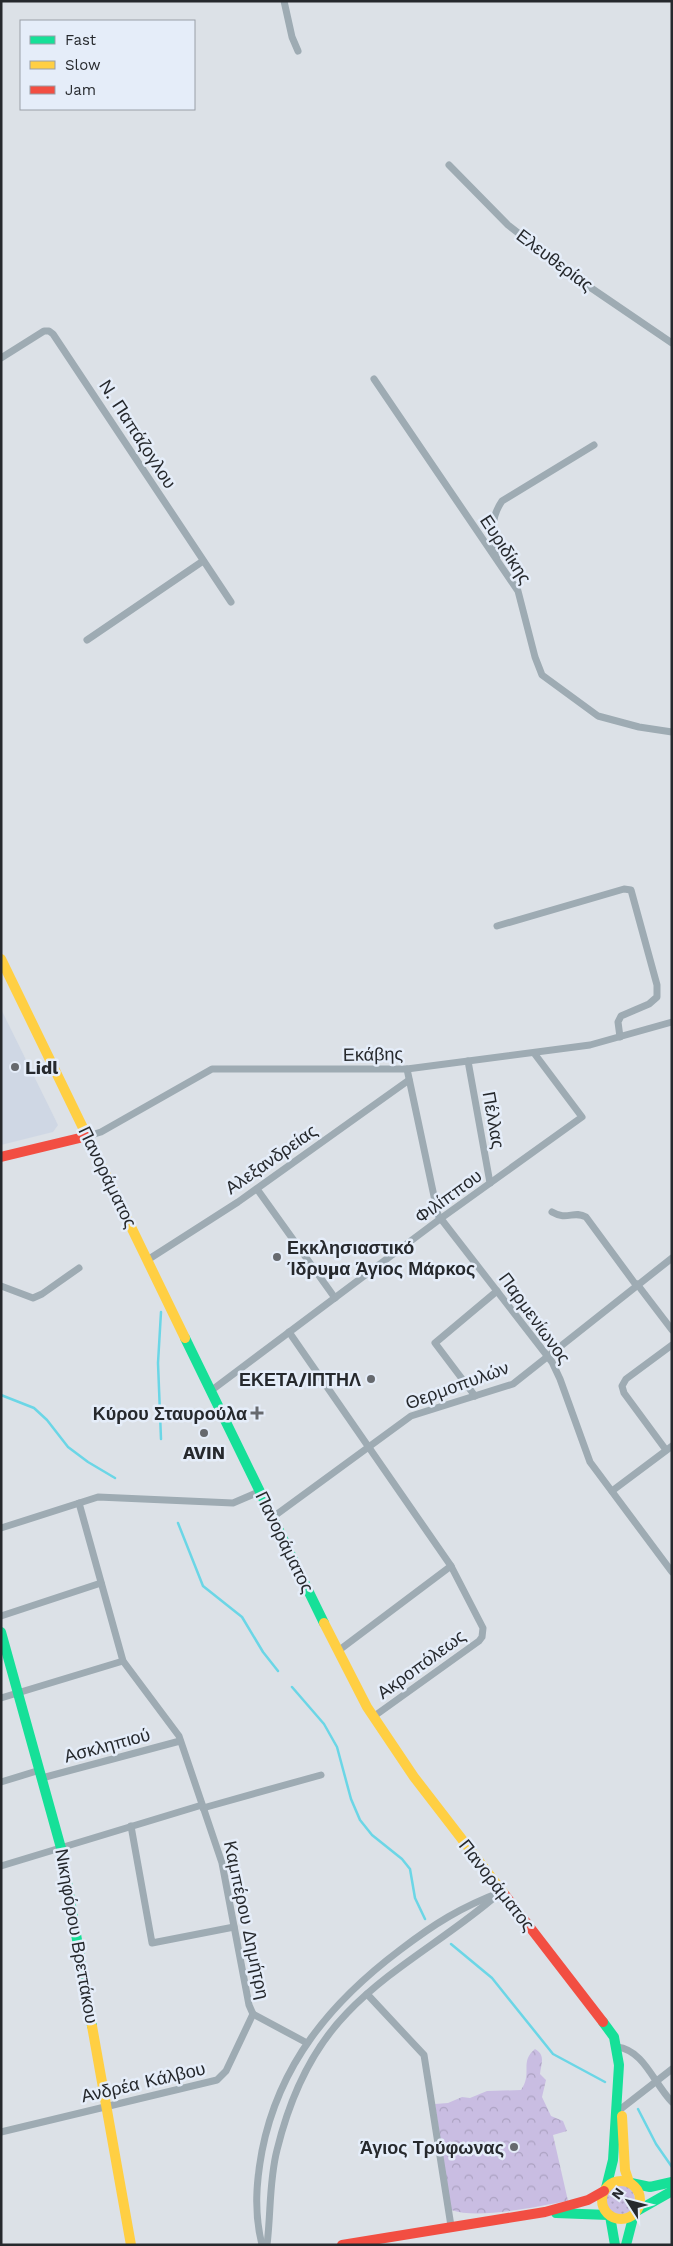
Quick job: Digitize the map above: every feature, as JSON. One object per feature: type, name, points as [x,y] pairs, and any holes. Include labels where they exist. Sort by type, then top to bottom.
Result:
[{"type":"main road","name":"Πανοράματος","points":[[1,959],[149,1259],[338,1651],[373,1717],[419,1785],[607,2027],[617,2047],[625,2170],[630,2183]]},
{"type":"main road","points":[[1,1157],[88,1136]]},
{"type":"main road","name":"Νικηφόρου Βρεττάκου","points":[[1,1632],[20,1693],[61,1848],[131,2245]]},
{"type":"main road","name":"Πανοράματος","points":[[605,2189],[614,2156],[616,2108],[619,2088]]},
{"type":"main road","points":[[342,2245],[545,2212],[588,2200],[618,2181],[650,2186],[672,2182]]},
{"type":"main road","points":[[626,2245],[640,2197],[630,2183]]},
{"type":"main road","points":[[605,2189],[602,2203],[609,2215],[615,2245]]},
{"type":"main road","points":[[545,2212],[609,2215],[622,2219],[672,2191]]},
{"type":"street","points":[[284,1],[292,37],[298,51]]},
{"type":"street","name":"Ελευθερίας","points":[[449,164],[513,229],[575,276],[672,343]]},
{"type":"street","name":"Ν. Παπάζογλου","points":[[1,358],[44,331],[49,331],[53,334],[231,602]]},
{"type":"street","name":"Ευριδίκης","points":[[374,380],[498,559],[518,591],[534,657],[542,675],[598,716],[640,727],[672,732]]},
{"type":"street","points":[[498,559],[492,531],[496,510],[502,501],[594,445]]},
{"type":"street","points":[[87,640],[203,561]]},
{"type":"street","points":[[497,926],[624,889],[631,890],[657,985],[657,997],[648,1004],[621,1016],[618,1022],[620,1037]]},
{"type":"street","name":"Εκάβης","points":[[88,1136],[101,1132],[212,1069],[407,1069],[590,1045],[672,1022]]},
{"type":"street","name":"Φιλίππου","points":[[212,1390],[440,1219],[582,1117],[534,1053]]},
{"type":"street","name":"Πέλλας","points":[[468,1061],[490,1183]]},
{"type":"street","name":"Παρμενίωνος","points":[[407,1069],[434,1202],[440,1219],[548,1356],[560,1378],[588,1458],[672,1572]]},
{"type":"street","name":"Αλεξανδρείας","points":[[149,1259],[257,1188],[409,1080]]},
{"type":"street","points":[[257,1188],[335,1298]]},
{"type":"street","points":[[552,1212],[562,1217],[578,1214],[586,1217],[672,1330]]},
{"type":"street","name":"Θερμοπυλών","points":[[273,1517],[411,1416],[511,1386],[636,1284],[672,1258]]},
{"type":"street","points":[[1,1286],[33,1298],[80,1268]]},
{"type":"street","points":[[475,1396],[435,1343],[497,1290]]},
{"type":"street","points":[[289,1332],[451,1566],[338,1651]]},
{"type":"street","points":[[612,1491],[670,1448],[624,1393],[622,1386],[626,1379],[672,1345]]},
{"type":"street","points":[[1,1528],[104,1497],[233,1503],[261,1491]]},
{"type":"street","name":"Καμπέρου Δημήτρη","points":[[79,1503],[123,1661],[176,1730],[222,1862],[249,2005],[253,2014]]},
{"type":"street","name":"Ακροπόλεως","points":[[373,1717],[479,1640],[484,1632],[451,1566]]},
{"type":"street","points":[[1,1616],[101,1583]]},
{"type":"street","points":[[1,1698],[123,1661]]},
{"type":"street","name":"Ασκληπιού","points":[[1,1782],[180,1741]]},
{"type":"street","points":[[1,1866],[131,1826],[321,1775]]},
{"type":"street","points":[[131,1826],[152,1943],[234,1927]]},
{"type":"street","points":[[267,2245],[270,2189],[276,2152],[285,2119],[297,2090],[319,2049],[347,2013],[367,1994],[457,1928],[501,1892]]},
{"type":"street","points":[[262,2245],[256,2204],[264,2141],[280,2093],[307,2043],[342,1998],[384,1962],[452,1913],[501,1892]]},
{"type":"street","points":[[367,1994],[424,2055],[451,2226]]},
{"type":"street","points":[[253,2014],[307,2043]]},
{"type":"street","name":"Ανδρέα Κάλβου","points":[[1,2132],[217,2080],[226,2071],[253,2014]]},
{"type":"street","points":[[617,2047],[627,2048],[634,2053],[672,2102]]},
{"type":"street","points":[[622,2108],[672,2069]]},
{"type":"shaded area","name":"Lidl","points":[[1,1009],[58,1125],[53,1132],[1,1145]]},
{"type":"green space","points":[[535,2049],[541,2054],[540,2074],[546,2080],[542,2097],[551,2116],[563,2121],[567,2131],[553,2135],[568,2201],[492,2213],[463,2213],[451,2210],[435,2104],[448,2103],[462,2097],[470,2098],[487,2091],[521,2090],[526,2078],[528,2058]]},
{"type":"green space","points":[[620,2185],[631,2189],[635,2200],[631,2211],[620,2215],[609,2211],[605,2200],[609,2189]]},
{"type":"waterway","points":[[161,1312],[158,1363],[161,1439]]},
{"type":"waterway","points":[[1,1395],[34,1408],[47,1420],[68,1447],[88,1462],[115,1478]]},
{"type":"waterway","points":[[178,1523],[203,1586],[242,1617],[263,1652],[278,1671]]},
{"type":"waterway","points":[[292,1687],[324,1724],[337,1747],[351,1799],[360,1820],[372,1835],[402,1859],[410,1869],[415,1898],[425,1919]]},
{"type":"waterway","points":[[451,1944],[492,1978],[553,2054],[605,2082]]},
{"type":"waterway","points":[[638,2109],[656,2144],[672,2167]]},
{"type":"traffic: fast","points":[[185,1338],[324,1623]]},
{"type":"traffic: fast","points":[[1,1632],[61,1848],[92,2026]]},
{"type":"traffic: fast","points":[[603,2022],[614,2037],[619,2065],[613,2160],[606,2188]]},
{"type":"traffic: fast","points":[[631,2183],[650,2187],[672,2182]]},
{"type":"traffic: fast","points":[[637,2211],[672,2191]]},
{"type":"traffic: fast","points":[[556,2213],[608,2215]]},
{"type":"traffic: fast","points":[[626,2245],[634,2214]]},
{"type":"traffic: fast","points":[[610,2216],[615,2245]]},
{"type":"traffic: slow","points":[[1,959],[185,1338]]},
{"type":"traffic: slow","points":[[324,1623],[367,1707],[414,1777],[505,1895]]},
{"type":"traffic: slow","points":[[92,2026],[131,2245]]},
{"type":"traffic: slow","points":[[622,2116],[625,2170],[629,2182]]},
{"type":"traffic: slow","points":[[621,2181],[635,2186],[640,2200],[635,2214],[621,2219],[607,2214],[602,2200],[607,2186],[621,2181]]},
{"type":"traffic: jam","points":[[1,1157],[88,1136]]},
{"type":"traffic: jam","points":[[505,1895],[603,2022]]},
{"type":"traffic: jam","points":[[342,2245],[545,2212],[588,2200],[604,2191]]},
{"type":"place","name":"Lidl","points":[[15,1067]]},
{"type":"place","name":"Εκκλησιαστικό Ίδρυμα Άγιος Μάρκος","points":[[277,1257]]},
{"type":"place","name":"ΕΚΕΤΑ/ΙΠΤΗΛ","points":[[371,1379]]},
{"type":"place","name":"Κύρου Σταυρούλα","points":[[257,1413]]},
{"type":"place","name":"AVIN","points":[[204,1433]]},
{"type":"place","name":"Άγιος Τρύφωνας","points":[[514,2147]]}]
